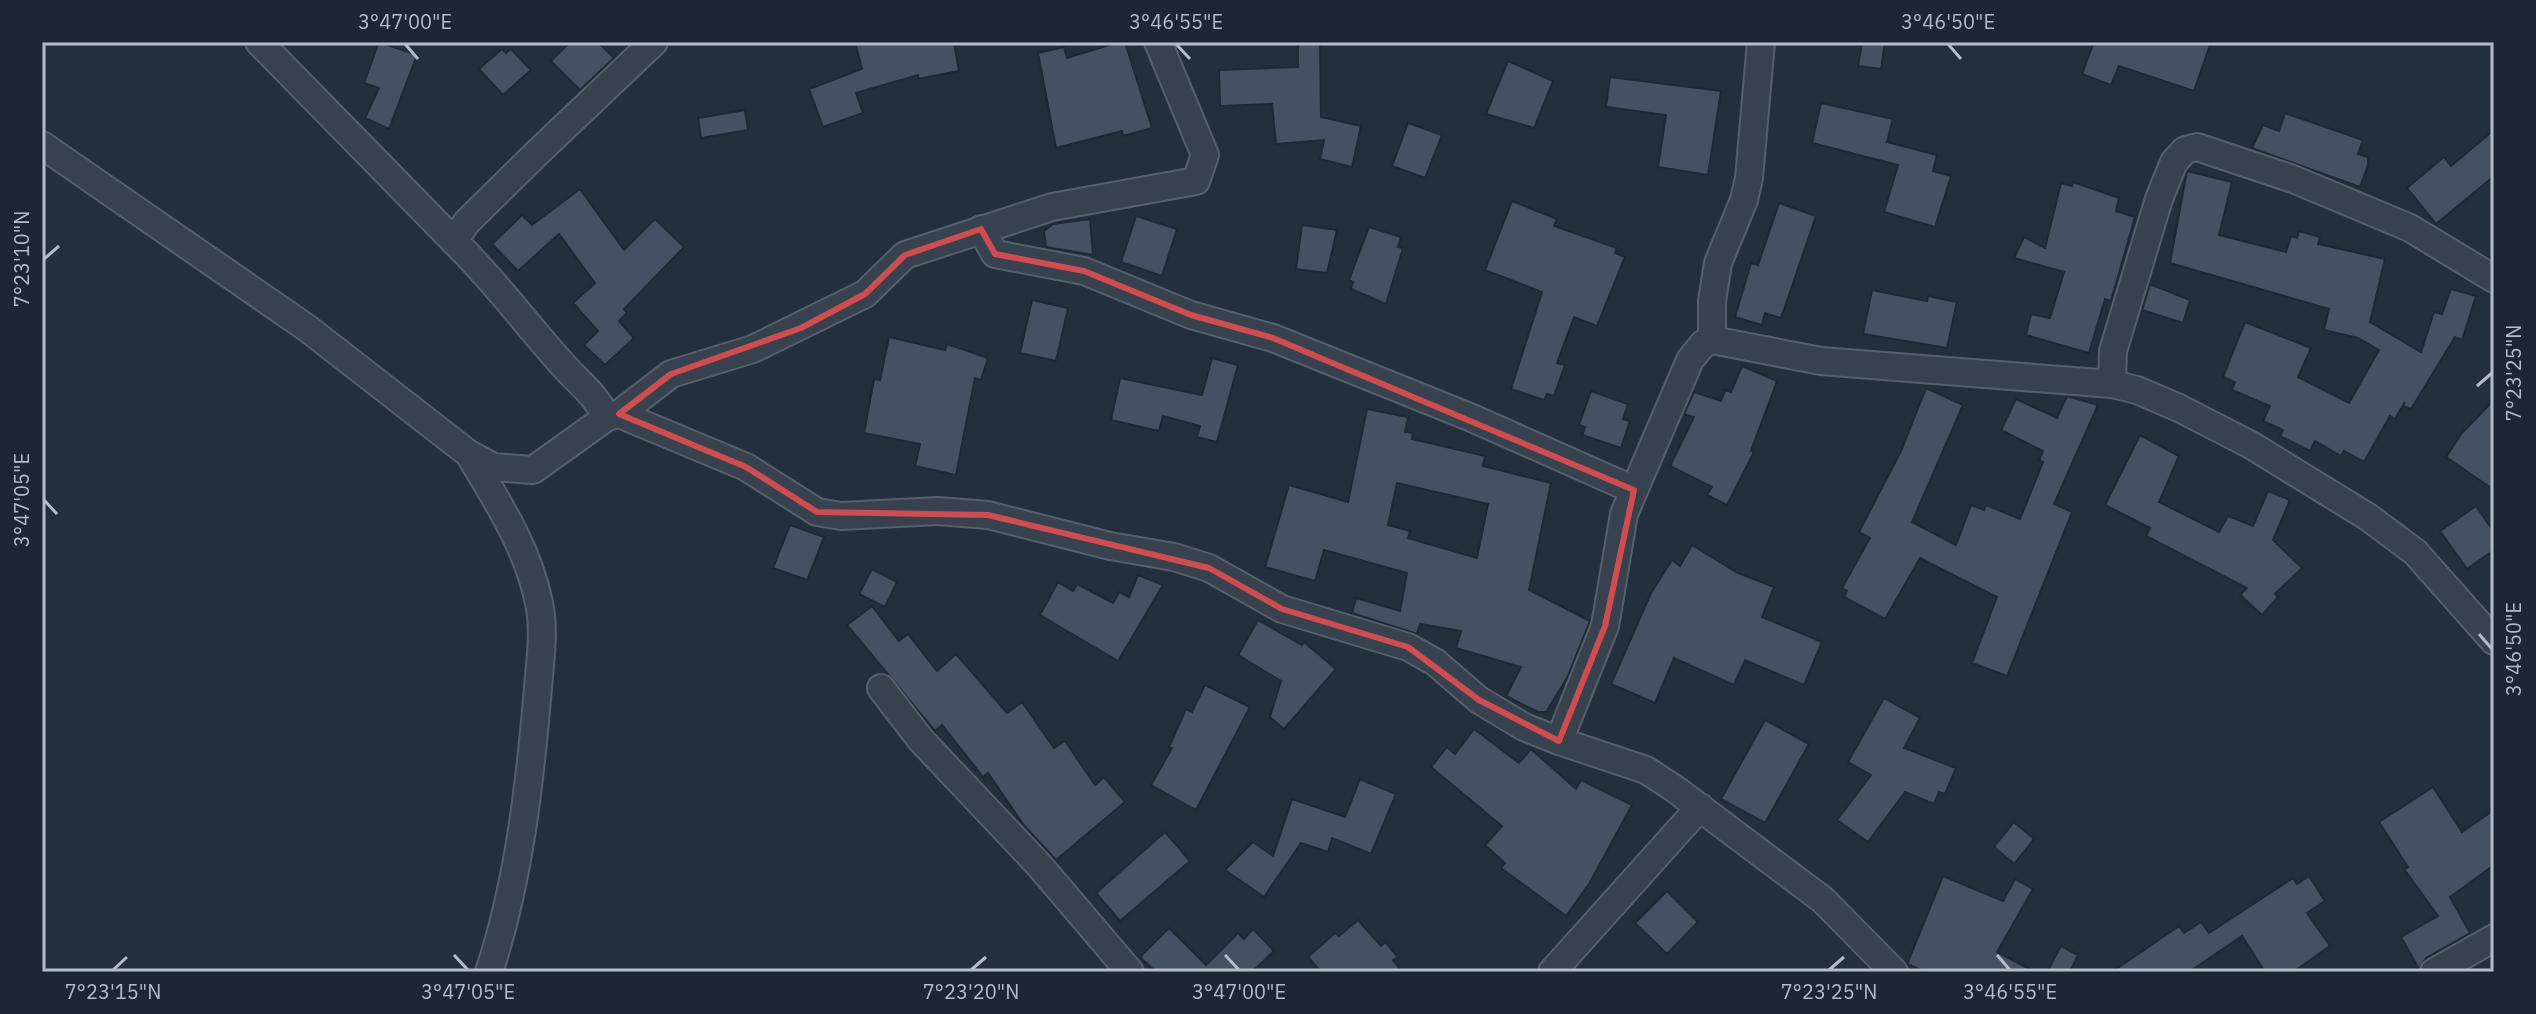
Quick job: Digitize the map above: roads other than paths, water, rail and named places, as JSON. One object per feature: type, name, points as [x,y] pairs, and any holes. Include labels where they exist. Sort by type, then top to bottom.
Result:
[{"type":"street","points":[[259,42],[515,305],[565,367],[613,415],[746,467],[817,512],[841,516],[938,511],[988,515],[1209,568],[1282,609],[1408,647],[1435,662],[1479,700],[1524,727],[1646,770],[1823,900],[1894,972]]},
{"type":"street","points":[[454,241],[467,222],[654,42]]},
{"type":"street","points":[[42,145],[307,328],[469,454],[493,467],[533,470],[671,374],[753,349],[801,328],[865,294],[905,255],[1052,207],[1196,181],[1205,155],[1158,42]]},
{"type":"street","points":[[1712,340],[1712,301],[1718,263],[1744,200],[1749,178],[1761,42]]},
{"type":"street","points":[[2112,384],[2113,351],[2159,199],[2174,162],[2185,150],[2197,147],[2308,185],[2410,228],[2494,279]]},
{"type":"street","points":[[981,229],[995,254],[1084,271],[1191,315],[1273,338],[1444,406],[1634,490]]},
{"type":"street","points":[[1559,741],[1605,626],[1616,552],[1634,490],[1690,360],[1703,344],[1712,340],[1821,361],[2112,384],[2137,390],[2251,445],[2368,517],[2415,552],[2494,641]]},
{"type":"street","points":[[469,454],[516,536],[540,605],[542,636],[524,802],[502,934],[489,972]]},
{"type":"street","points":[[881,688],[921,740],[1039,865],[1130,972]]},
{"type":"street","points":[[1552,972],[1700,807]]},
{"type":"street","points":[[2434,972],[2494,938]]}]
